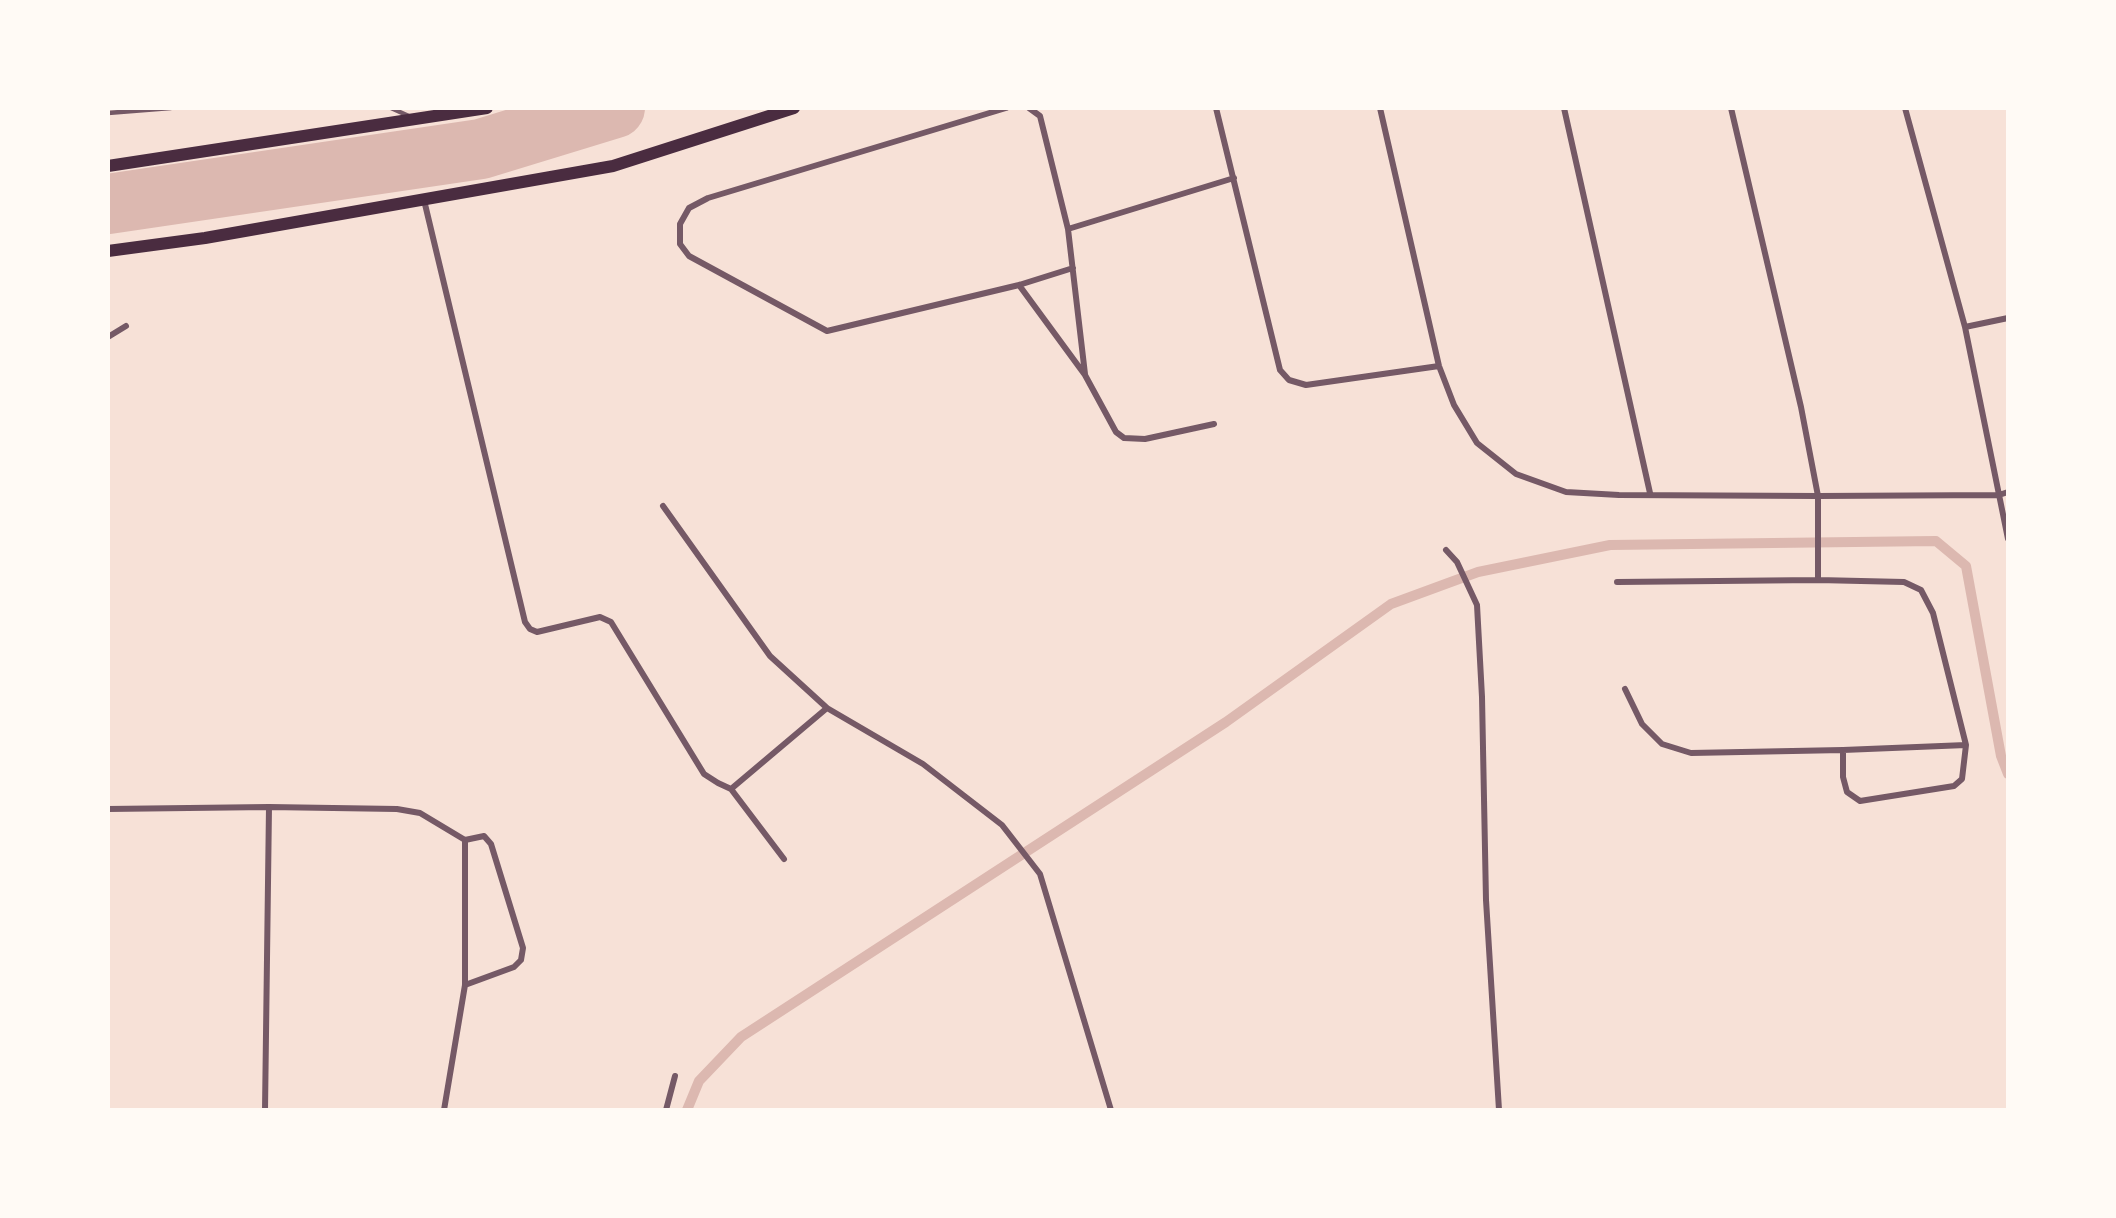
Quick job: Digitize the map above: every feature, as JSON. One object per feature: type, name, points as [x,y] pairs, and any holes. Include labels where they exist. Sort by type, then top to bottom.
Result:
[{"type":"main road","points":[[108,166],[487,108]]},
{"type":"main road","points":[[108,251],[205,238],[613,166],[794,108]]},
{"type":"street","points":[[1006,108],[708,198],[689,208],[680,224],[680,244],[689,256],[827,331],[1019,285],[1073,268]]},
{"type":"street","points":[[1029,108],[1040,116],[1068,229],[1085,375]]},
{"type":"street","points":[[1216,108],[1280,370],[1289,380],[1306,385],[1438,366]]},
{"type":"street","points":[[1380,108],[1438,366],[1454,405],[1477,443],[1516,474],[1566,492],[1619,495],[1999,495],[2008,492]]},
{"type":"street","points":[[1564,108],[1650,494]]},
{"type":"street","points":[[1731,108],[1801,407],[1818,496],[1818,580]]},
{"type":"street","points":[[1905,108],[1965,327],[2008,539]]},
{"type":"street","points":[[1068,229],[1234,177]]},
{"type":"street","points":[[424,200],[525,622],[530,629],[537,632],[600,618],[612,622],[704,774],[731,789],[784,859]]},
{"type":"street","points":[[1019,285],[1085,375],[1116,432],[1124,438],[1145,439],[1214,424]]},
{"type":"street","points":[[1965,327],[2008,318]]},
{"type":"street","points":[[108,337],[126,326]]},
{"type":"street","points":[[663,506],[770,656],[828,708],[923,764],[1002,825],[1040,874],[1112,1110]]},
{"type":"street","points":[[1446,550],[1457,562],[1477,605],[1482,697],[1486,900],[1499,1110]]},
{"type":"street","points":[[1617,582],[1818,580],[1904,582],[1921,590],[1933,613],[1966,745],[1962,779],[1954,786],[1860,801],[1847,792],[1843,777],[1843,750]]},
{"type":"street","points":[[1625,689],[1642,724],[1662,744],[1692,753],[1966,745]]},
{"type":"street","points":[[731,789],[828,708]]},
{"type":"street","points":[[108,809],[269,807],[408,810],[420,813],[465,840],[484,836],[491,844],[523,948],[521,960],[514,967],[465,985]]},
{"type":"street","points":[[265,1110],[269,807]]},
{"type":"street","points":[[444,1110],[465,985],[465,840]]},
{"type":"street","points":[[666,1110],[675,1076]]},
{"type":"lane","points":[[108,113],[171,108]]},
{"type":"lane","points":[[391,108],[415,119]]},
{"type":"waterway","points":[[108,204],[481,149],[615,108]]},
{"type":"waterway","points":[[687,1110],[699,1081],[741,1037],[1226,722],[1391,604],[1478,572],[1610,545],[1936,541],[1966,566],[2001,756],[2008,774]]}]
